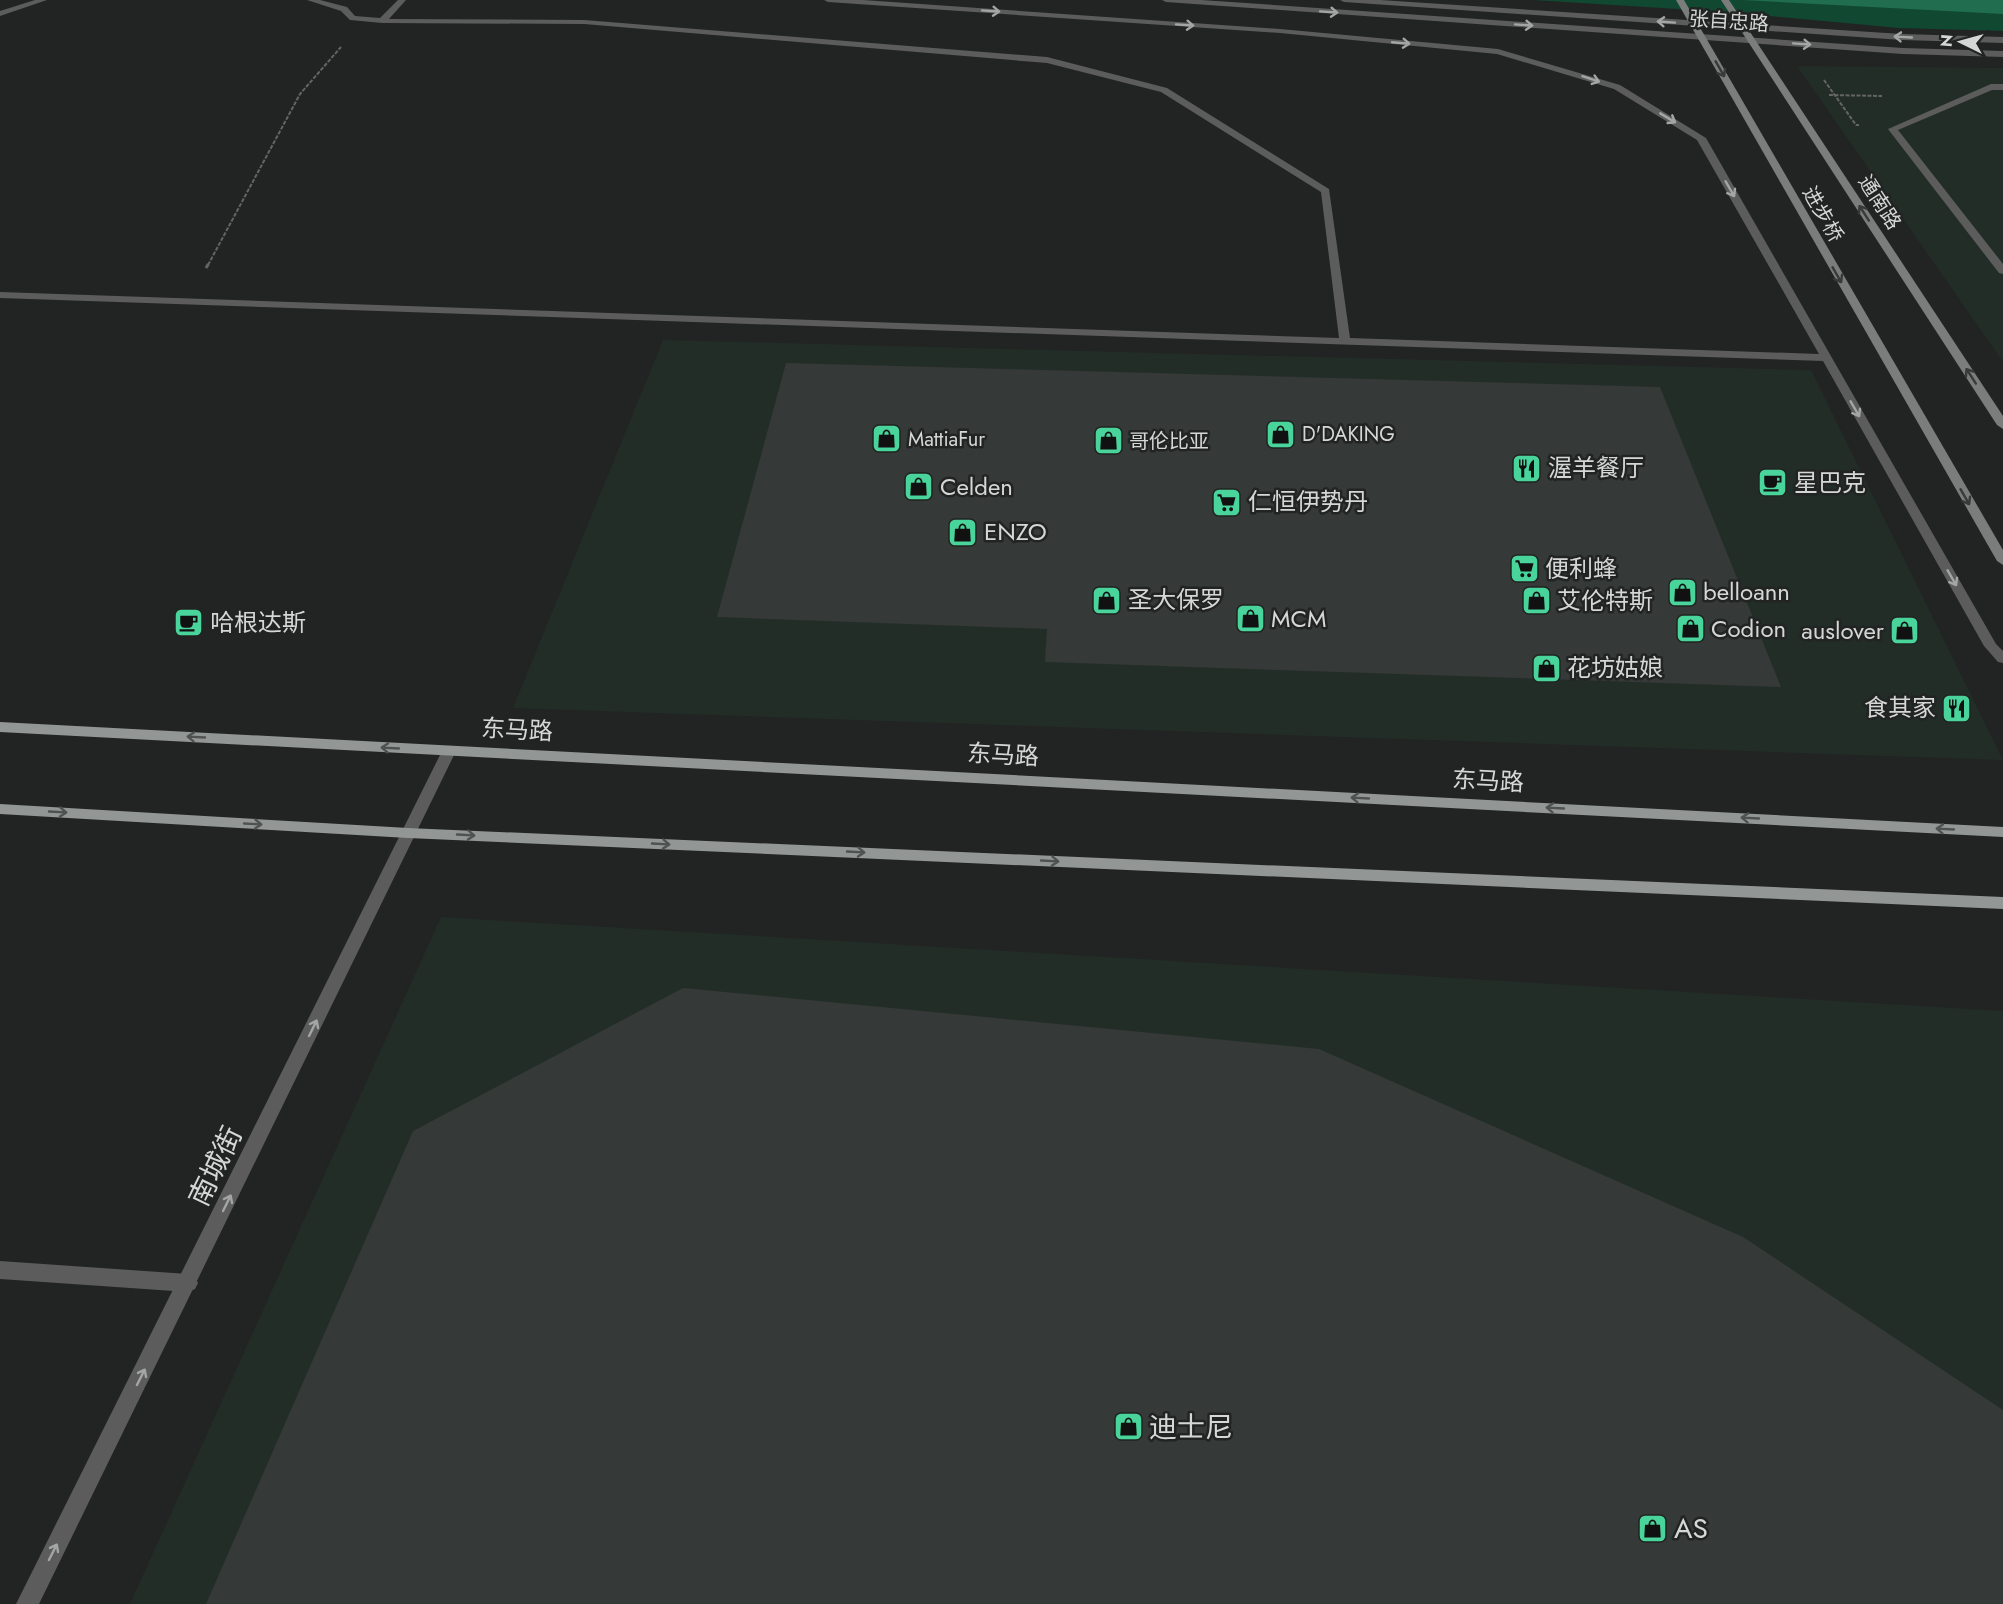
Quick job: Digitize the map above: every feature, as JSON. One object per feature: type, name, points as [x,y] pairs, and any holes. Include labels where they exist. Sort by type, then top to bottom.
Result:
[{"type":"main road","name":"进步桥","points":[[1680,0],[2003,561]]},
{"type":"main road","name":"通南路","points":[[1725,0],[2003,425]]},
{"type":"main road","name":"东马路","points":[[0,727],[2003,832]]},
{"type":"main road","points":[[0,809],[408,832],[2003,903]]},
{"type":"street","points":[[0,14],[44,0]]},
{"type":"street","points":[[311,0],[344,9],[353,18],[382,21],[584,22],[1047,60],[1164,90],[1326,191],[1345,342]]},
{"type":"street","points":[[382,21],[402,0]]},
{"type":"street","points":[[828,0],[1280,31],[1497,52],[1549,65],[1617,87],[1701,138],[1991,646],[2003,659]]},
{"type":"street","name":"张自忠路","points":[[1166,0],[1879,49],[2003,54]]},
{"type":"street","name":"张自忠路","points":[[1344,0],[1902,37],[2003,40]]},
{"type":"street","points":[[2003,87],[1991,87],[1893,129],[2003,271]]},
{"type":"street","points":[[0,295],[1826,358]]},
{"type":"street","name":"南城街","points":[[27,1604],[188,1283],[449,751]]},
{"type":"street","points":[[0,1270],[188,1283]]},
{"type":"path","points":[[187,303],[300,94],[366,19]]},
{"type":"path","points":[[1821,77],[1856,125],[1893,129]]},
{"type":"shaded area","points":[[1533,0],[2003,0],[2003,31],[1899,28],[1726,12]]},
{"type":"shaded area","points":[[1743,0],[2003,0],[2003,14]]},
{"type":"shaded area","points":[[1797,66],[2003,68],[2003,362]]},
{"type":"shaded area","points":[[663,340],[1811,370],[2003,760],[513,708]]},
{"type":"shaded area","points":[[441,917],[2003,1011],[2003,1604],[130,1604]]},
{"type":"building","name":"仁恒伊势丹","points":[[786,363],[1660,387],[1781,687],[1045,662],[1047,629],[717,617]]},
{"type":"building","points":[[683,988],[1319,1049],[1743,1237],[2003,1410],[2003,1604],[206,1604],[413,1131]]},
{"type":"place","name":"D'DAKING","points":[[1281,434]]},
{"type":"place","name":"MattiaFur","points":[[887,439]]},
{"type":"place","name":"哥伦比亚","points":[[1108,441]]},
{"type":"place","name":"渥羊餐厅","points":[[1527,468]]},
{"type":"place","name":"星巴克","points":[[1773,483]]},
{"type":"place","name":"Celden","points":[[919,487]]},
{"type":"place","name":"仁恒伊势丹","points":[[1227,502]]},
{"type":"place","name":"ENZO","points":[[963,532]]},
{"type":"place","name":"便利蜂","points":[[1524,569]]},
{"type":"place","name":"belloann","points":[[1682,592]]},
{"type":"place","name":"圣大保罗","points":[[1107,600]]},
{"type":"place","name":"艾伦特斯","points":[[1536,601]]},
{"type":"place","name":"MCM","points":[[1250,619]]},
{"type":"place","name":"哈根达斯","points":[[189,623]]},
{"type":"place","name":"Codion","points":[[1690,629]]},
{"type":"place","name":"auslover","points":[[1905,631]]},
{"type":"place","name":"花坊姑娘","points":[[1546,668]]},
{"type":"place","name":"食其家","points":[[1957,708]]},
{"type":"place","name":"迪士尼","points":[[1128,1427]]},
{"type":"place","name":"AS","points":[[1653,1528]]}]
